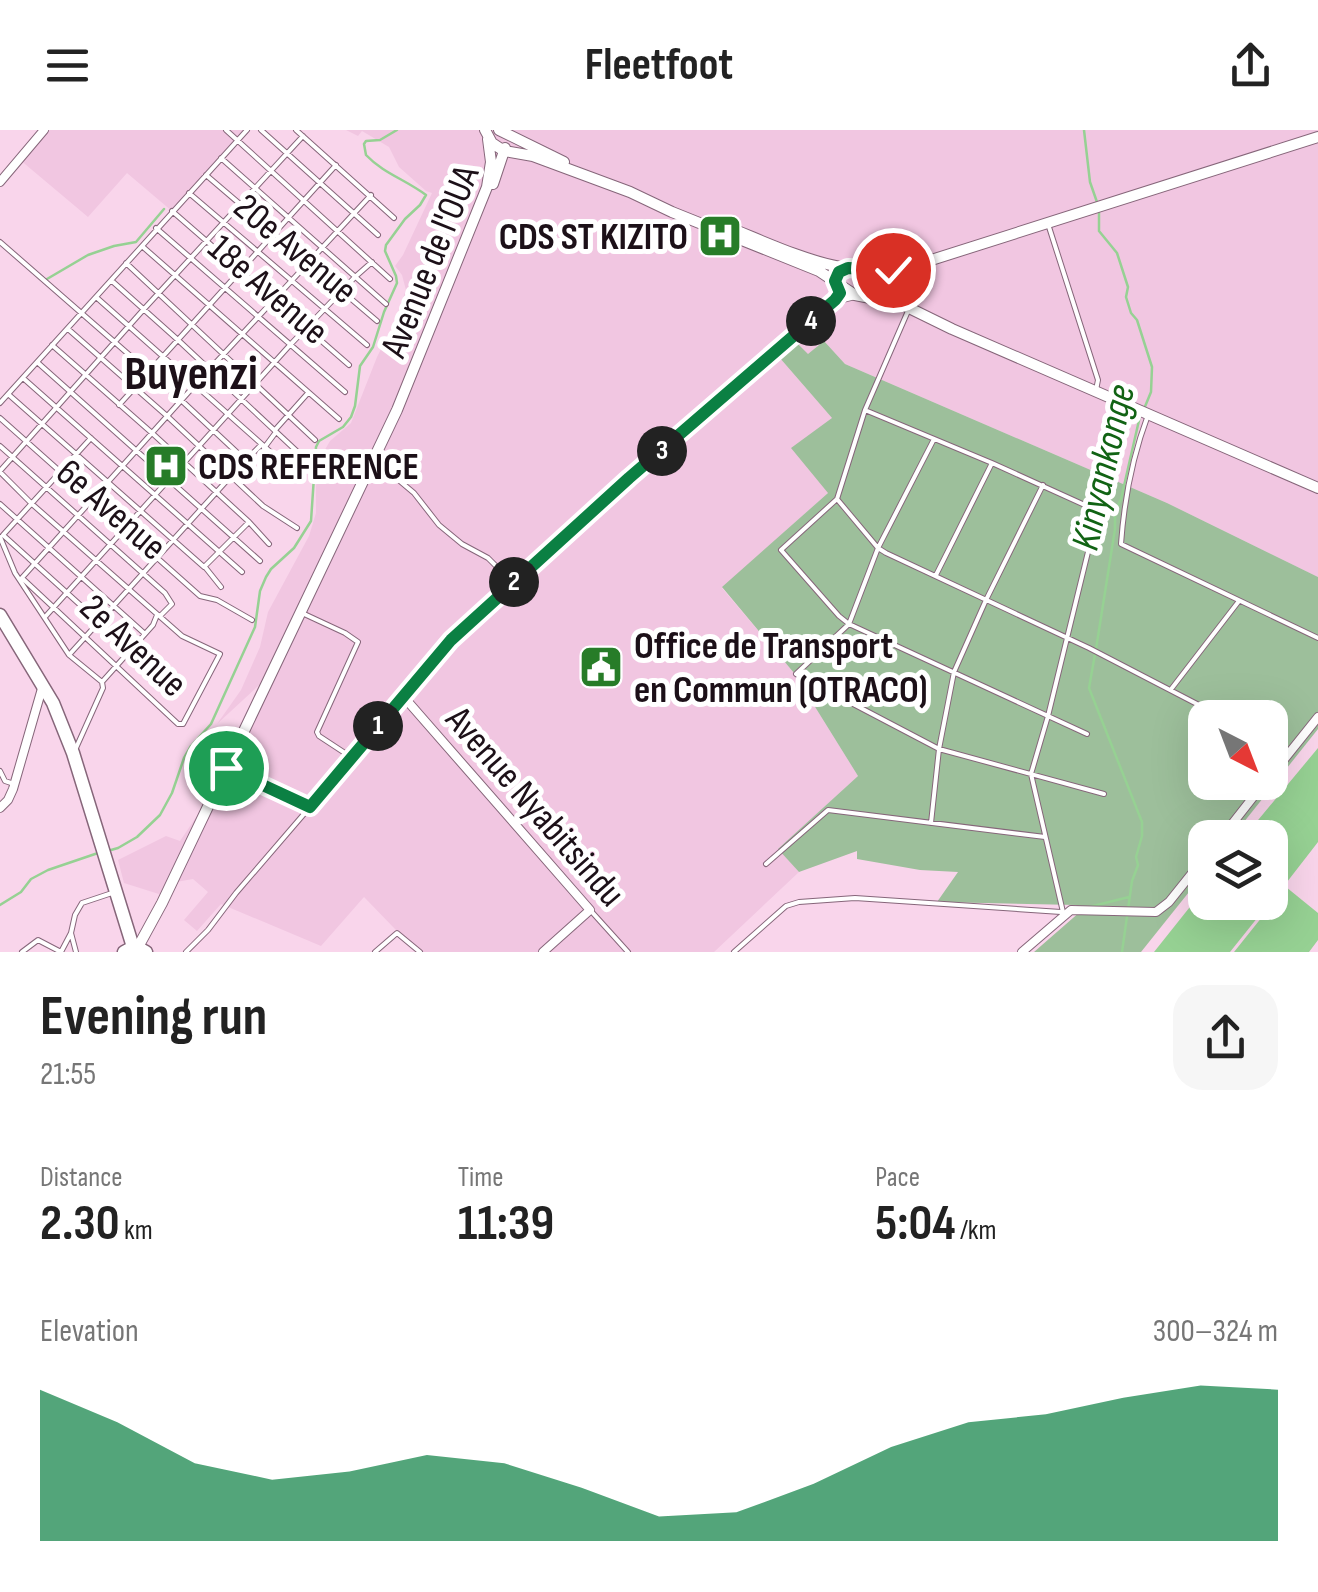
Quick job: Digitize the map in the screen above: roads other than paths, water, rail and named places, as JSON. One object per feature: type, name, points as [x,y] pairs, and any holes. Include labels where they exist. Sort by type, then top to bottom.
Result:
[{"type":"highway","points":[[0,615],[42,689],[72,753],[104,860],[137,945]]},
{"type":"highway","points":[[0,625],[42,689]]},
{"type":"main road","points":[[581,172],[533,156],[504,152],[492,142],[492,131],[581,172],[732,232],[805,257],[874,270],[903,268],[1318,137]]},
{"type":"main road","name":"Avenue de l'OUA","points":[[137,945],[397,410],[406,399],[487,187],[492,131]]},
{"type":"main road","name":"Avenue de l'OUA","points":[[410,385],[504,152]]},
{"type":"main road","points":[[500,166],[518,153]]},
{"type":"main road","points":[[732,232],[819,271],[851,298],[908,306],[1318,486]]},
{"type":"main road","points":[[836,282],[839,272],[848,268]]},
{"type":"main road","points":[[880,300],[886,298],[894,274],[903,268]]},
{"type":"main road","points":[[874,270],[884,275],[896,296],[908,306]]},
{"type":"street","points":[[0,182],[44,130]]},
{"type":"street","points":[[226,130],[390,278]]},
{"type":"street","points":[[0,403],[246,130]]},
{"type":"street","points":[[262,130],[378,234]]},
{"type":"street","points":[[296,130],[394,218]]},
{"type":"street","points":[[102,682],[159,615],[0,472],[303,136]]},
{"type":"street","points":[[222,158],[386,304]]},
{"type":"street","points":[[119,404],[336,164]]},
{"type":"street","points":[[206,175],[378,322]]},
{"type":"street","name":"20e Avenue","points":[[190,193],[366,345]]},
{"type":"street","points":[[21,579],[370,195]]},
{"type":"street","points":[[172,212],[348,365]]},
{"type":"street","points":[[1048,223],[1098,380],[1096,389]]},
{"type":"street","name":"18e Avenue","points":[[156,228],[345,392]]},
{"type":"street","points":[[0,242],[243,458],[262,446],[308,393]]},
{"type":"street","points":[[142,247],[338,419]]},
{"type":"street","points":[[45,617],[290,345],[372,262]]},
{"type":"street","points":[[126,264],[315,440]]},
{"type":"street","points":[[111,280],[303,457]]},
{"type":"street","points":[[186,952],[451,640],[835,300],[840,293],[836,282]]},
{"type":"street","points":[[96,297],[286,470]]},
{"type":"street","points":[[835,300],[851,298]]},
{"type":"street","points":[[908,306],[865,410],[836,498],[781,550],[849,624],[1088,734]]},
{"type":"street","points":[[68,329],[263,506],[296,528]]},
{"type":"street","points":[[52,346],[184,462],[269,544]]},
{"type":"street","points":[[38,362],[260,561]]},
{"type":"street","points":[[22,378],[242,572]]},
{"type":"street","points":[[8,394],[204,567],[221,587]]},
{"type":"street","points":[[865,410],[1098,511],[1031,774],[1064,912]]},
{"type":"street","points":[[1144,410],[1121,544],[1318,638]]},
{"type":"street","points":[[0,418],[200,596],[217,600],[252,620]]},
{"type":"street","points":[[1,536],[90,438]]},
{"type":"street","points":[[934,439],[878,548],[849,624],[796,674],[939,748],[1104,794]]},
{"type":"street","name":"6e Avenue","points":[[0,446],[165,593],[172,603],[159,615]]},
{"type":"street","points":[[262,446],[301,479]]},
{"type":"street","points":[[374,458],[414,493],[439,526],[488,558],[512,583]]},
{"type":"street","points":[[936,576],[992,462]]},
{"type":"street","points":[[69,655],[230,476]]},
{"type":"street","points":[[932,823],[939,748],[954,672],[1043,485]]},
{"type":"street","points":[[836,498],[878,548],[1190,700]]},
{"type":"street","points":[[0,504],[145,634]]},
{"type":"street","points":[[204,567],[249,522]]},
{"type":"street","points":[[1,536],[130,650]]},
{"type":"street","points":[[1,536],[21,579],[69,655],[102,682],[103,688],[72,753]]},
{"type":"street","name":"2e Avenue","points":[[21,579],[178,724],[183,724],[220,654],[182,636],[159,615]]},
{"type":"street","points":[[1170,689],[1240,601]]},
{"type":"street","points":[[301,612],[358,642],[317,732],[351,758]]},
{"type":"street","points":[[0,808],[8,800],[7,783],[42,689]]},
{"type":"street","name":"Avenue Nyabitsindu","points":[[403,696],[628,952]]},
{"type":"street","points":[[1288,754],[1318,717]]},
{"type":"street","points":[[226,768],[310,807]]},
{"type":"street","points":[[0,771],[7,783]]},
{"type":"street","points":[[1235,820],[1251,800]]},
{"type":"street","points":[[766,864],[826,811],[1045,837]]},
{"type":"street","points":[[1022,952],[1064,912],[1075,908],[1150,914],[1160,911],[1188,877]]},
{"type":"street","points":[[22,952],[38,940],[61,952],[82,903],[115,892]]},
{"type":"street","points":[[734,952],[788,904],[799,902],[855,898],[1064,912]]},
{"type":"street","points":[[543,952],[590,910]]},
{"type":"street","points":[[375,952],[397,933],[420,952]]},
{"type":"street","points":[[71,934],[76,952]]},
{"type":"waterway","points":[[111,850],[137,837],[160,815],[184,758],[211,724],[255,627],[266,577],[294,548],[311,521],[316,447],[351,417],[360,366],[373,347],[397,283],[386,245],[426,195],[366,155],[366,141],[380,140],[397,130]]},
{"type":"waterway","name":"Kinyankonge","points":[[1084,130],[1090,182],[1098,205]]},
{"type":"waterway","points":[[47,279],[88,255],[136,242],[164,209]]},
{"type":"waterway","name":"Kinyankonge","points":[[1099,213],[1099,231],[1117,253],[1128,287],[1126,297],[1152,367],[1151,392],[1144,409]]},
{"type":"waterway","name":"Kinyankonge","points":[[1096,649],[1115,512],[1140,416]]},
{"type":"waterway","name":"Kinyankonge","points":[[1095,654],[1089,688],[1142,822],[1122,952]]},
{"type":"waterway","points":[[0,905],[21,892],[31,879],[98,853]]},
{"type":"waterway","points":[[1089,907],[1129,897]]},
{"type":"place","name":"CDS ST KIZITO","points":[[720,236]]},
{"type":"place","name":"CDS REFERENCE","points":[[166,466]]},
{"type":"place","name":"Office de Transport en Commun (OTRACO)","points":[[601,667]]},
{"type":"district","name":"Buyenzi","points":[[191,372]]}]
